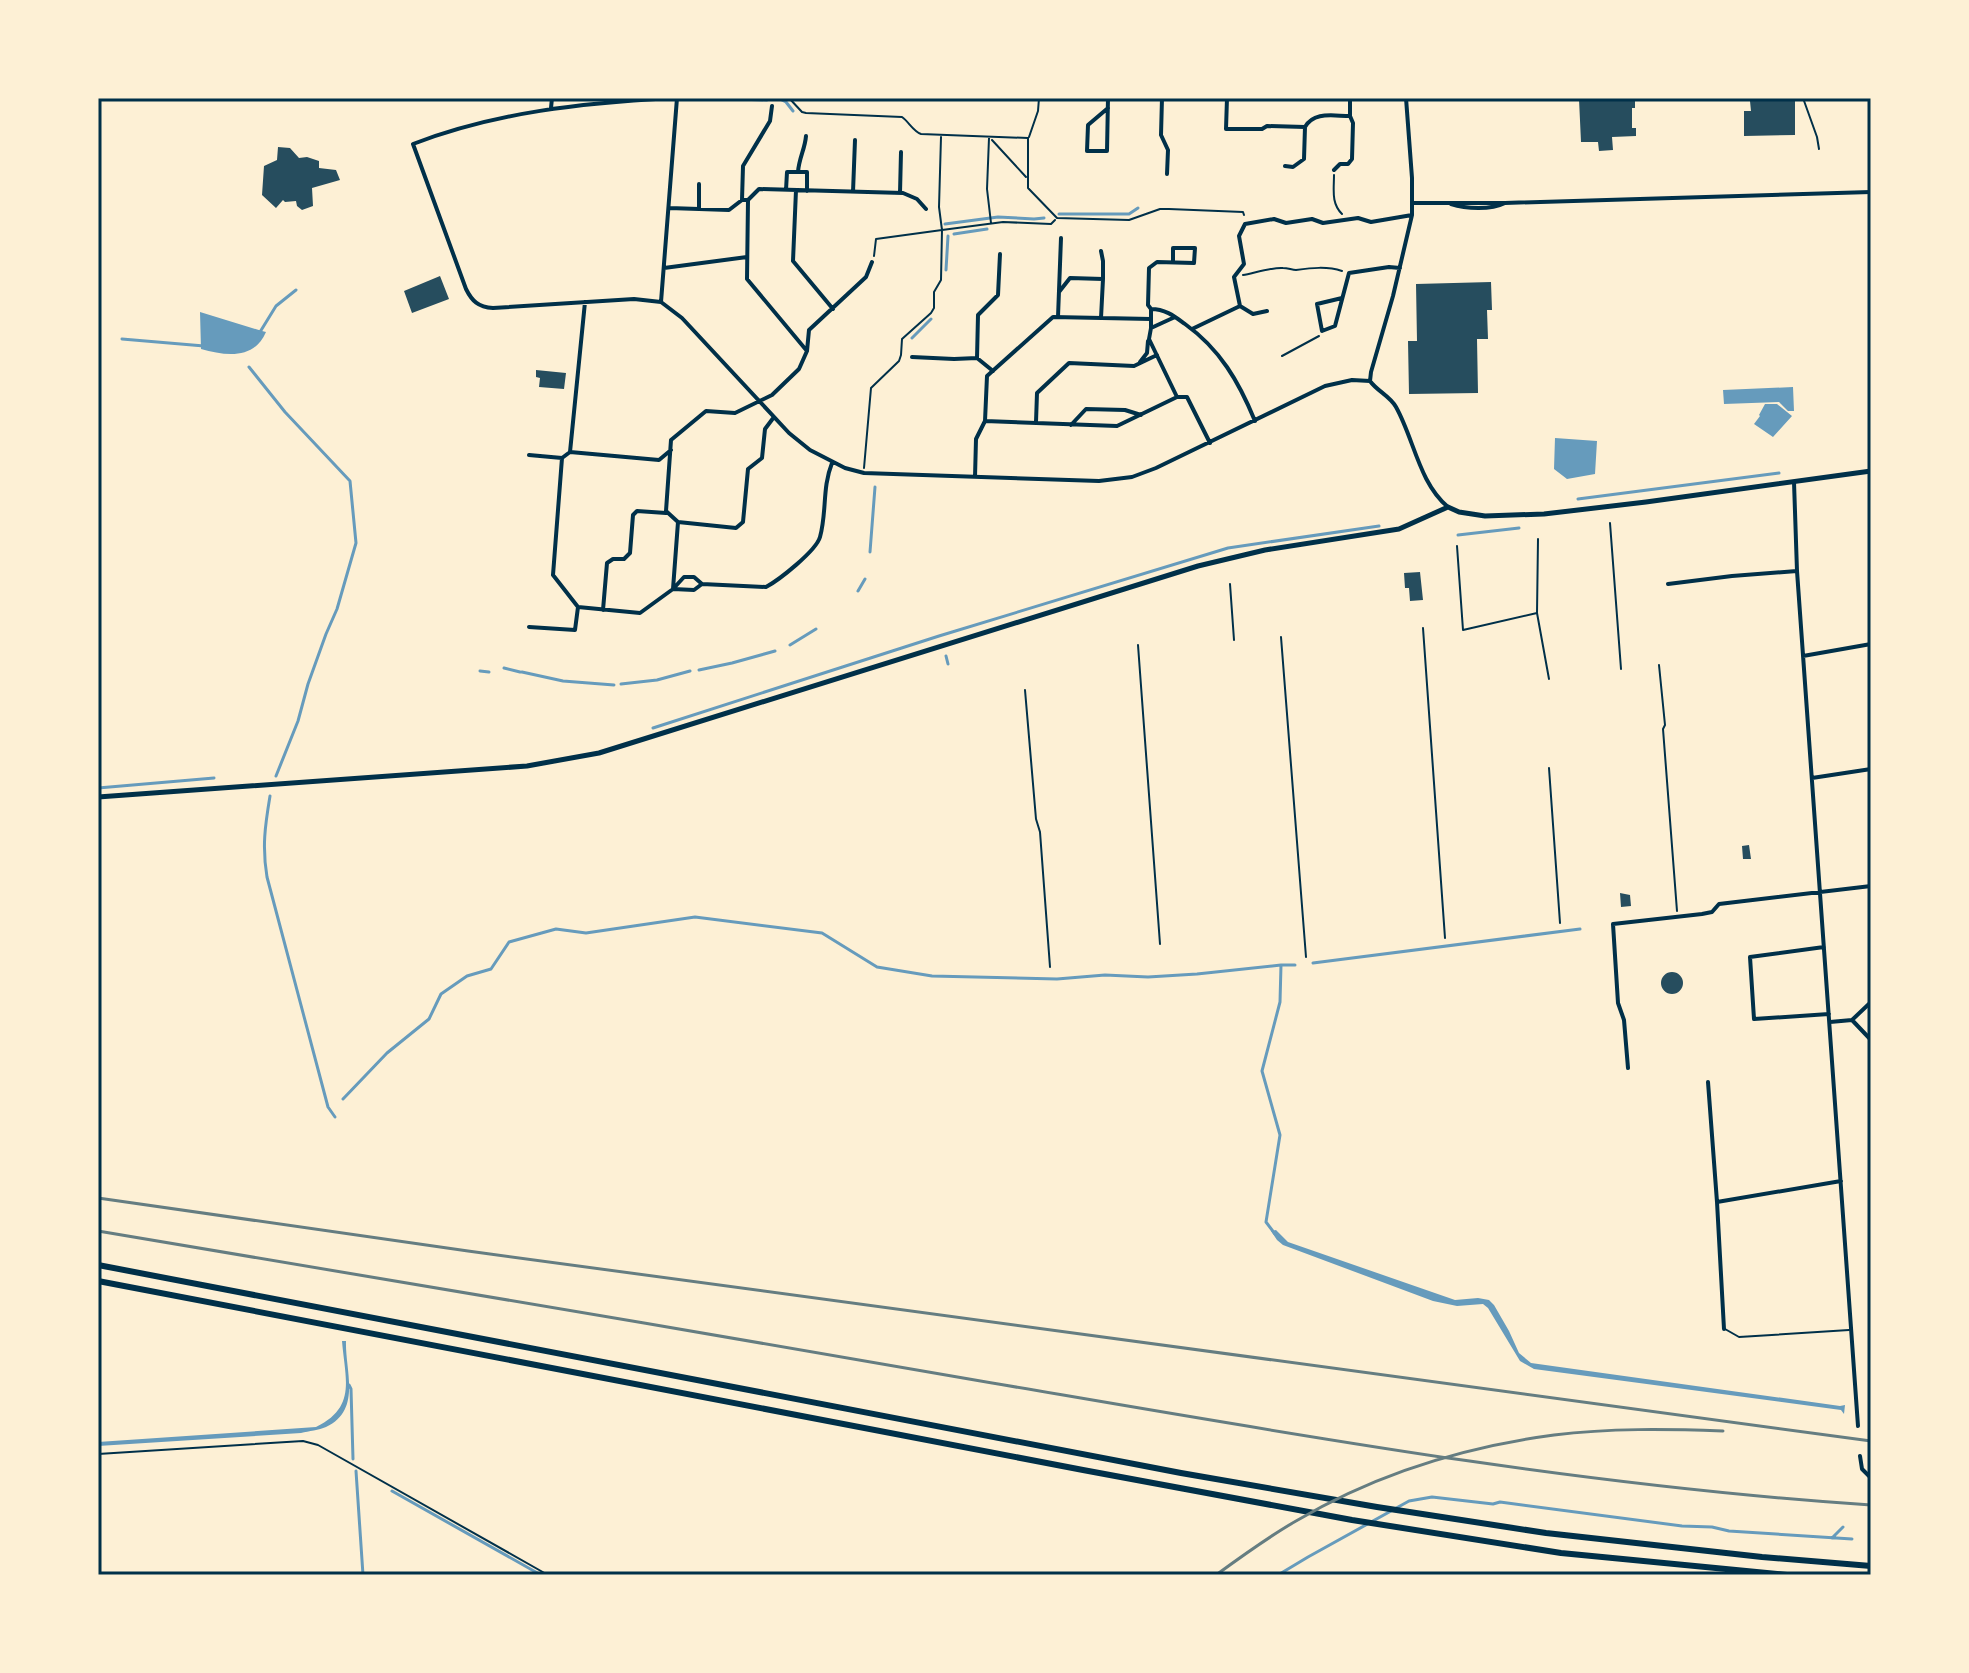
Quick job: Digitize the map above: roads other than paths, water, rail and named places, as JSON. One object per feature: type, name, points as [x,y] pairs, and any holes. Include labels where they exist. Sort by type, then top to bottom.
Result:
[{"type":"highway","points":[[98,1265],[1181,1473],[1424,1515],[1577,1536],[1871,1566]]},
{"type":"highway","points":[[98,1281],[1352,1520],[1561,1553],[1787,1575]]},
{"type":"street","points":[[551,108],[552,98]]},
{"type":"street","points":[[661,302],[674,98],[551,108],[485,122],[413,144],[472,300],[481,306],[493,308],[634,299],[661,302],[682,318],[789,433],[832,463],[864,473],[1099,481],[1132,477],[1210,443],[1302,397],[1352,380],[1370,381],[1395,406],[1435,493],[1448,507],[1459,512],[1485,516],[1544,514],[1871,471]]},
{"type":"street","points":[[1108,98],[1108,108],[1107,151],[1087,151],[1088,125],[1108,108]]},
{"type":"street","points":[[1162,98],[1161,135],[1168,150],[1167,174]]},
{"type":"street","points":[[1227,98],[1226,129],[1305,127]]},
{"type":"street","points":[[1334,170],[1352,159],[1350,98]]},
{"type":"street","points":[[1370,381],[1412,215],[1406,98]]},
{"type":"street","points":[[742,200],[743,166],[770,121],[772,106]]},
{"type":"street","points":[[1285,166],[1293,167],[1304,159],[1308,121],[1317,116],[1350,116]]},
{"type":"street","points":[[798,172],[806,136]]},
{"type":"street","points":[[853,192],[855,140]]},
{"type":"street","points":[[900,193],[901,152]]},
{"type":"street","points":[[786,190],[787,172],[807,172],[807,191]]},
{"type":"street","points":[[699,184],[699,209]]},
{"type":"street","points":[[807,351],[747,279],[748,200],[759,189],[900,193],[917,199],[926,209]]},
{"type":"street","points":[[796,190],[793,261],[833,309]]},
{"type":"street","points":[[1413,203],[1871,192]]},
{"type":"street","points":[[669,208],[729,210],[742,200],[748,200]]},
{"type":"street","points":[[1267,311],[1253,314],[1240,306],[1234,277],[1244,264],[1239,236],[1245,224],[1274,219],[1286,223],[1312,219],[1323,223],[1358,218],[1371,222],[1412,215]]},
{"type":"street","points":[[1058,317],[1061,238]]},
{"type":"street","points":[[1138,364],[1147,353],[1151,328],[1149,268],[1157,262],[1194,263],[1195,248],[1173,248],[1173,262]]},
{"type":"street","points":[[1101,251],[1101,318]]},
{"type":"street","points":[[977,358],[978,315],[998,295],[1000,254]]},
{"type":"street","points":[[664,268],[747,257]]},
{"type":"street","points":[[735,259],[747,272]]},
{"type":"street","points":[[774,417],[765,429],[762,458],[748,469],[743,522],[736,528],[678,522],[666,511],[671,440],[706,411],[735,413],[772,395],[799,369],[807,351],[809,330],[866,277],[872,262]]},
{"type":"street","points":[[1317,304],[1322,331],[1335,326],[1349,273],[1400,268]]},
{"type":"street","points":[[1059,292],[1070,278],[1103,279]]},
{"type":"street","points":[[1306,304],[1342,298]]},
{"type":"street","points":[[570,452],[585,302]]},
{"type":"street","points":[[1192,329],[1240,306]]},
{"type":"street","points":[[1151,309],[1162,309],[1175,317],[1212,347],[1228,366],[1255,421]]},
{"type":"street","points":[[975,477],[976,439],[985,421],[987,376],[1040,327],[1053,317],[1151,319]]},
{"type":"street","points":[[1151,328],[1175,317]]},
{"type":"street","points":[[1149,339],[1177,397]]},
{"type":"street","points":[[1036,422],[1037,393],[1069,363],[1134,366],[1157,355]]},
{"type":"street","points":[[912,357],[977,358],[993,371]]},
{"type":"street","points":[[985,421],[1117,426],[1177,397],[1187,397],[1210,443]]},
{"type":"street","points":[[1071,425],[1086,409],[1125,410],[1141,415]]},
{"type":"street","points":[[529,455],[562,458],[570,452],[659,460],[671,450]]},
{"type":"street","points":[[562,458],[553,575],[578,607],[640,613],[684,577],[694,577],[702,584],[766,587],[816,546],[826,479],[832,463]]},
{"type":"street","points":[[1794,481],[1797,571],[1858,1426]]},
{"type":"street","points":[[98,797],[527,766],[599,753],[1198,566],[1265,550],[1395,530],[1448,507]]},
{"type":"street","points":[[603,610],[607,563],[613,559],[624,559],[630,553],[633,515],[637,511],[668,513]]},
{"type":"street","points":[[673,589],[678,522]]},
{"type":"street","points":[[1668,584],[1797,571]]},
{"type":"street","points":[[673,589],[694,590],[702,584]]},
{"type":"street","points":[[529,627],[575,630],[578,607]]},
{"type":"street","points":[[1803,656],[1871,644]]},
{"type":"street","points":[[1812,778],[1871,769]]},
{"type":"street","points":[[1628,1068],[1624,1020],[1618,1003],[1613,924],[1712,912],[1719,904],[1871,886]]},
{"type":"street","points":[[1824,947],[1750,957],[1754,1019],[1829,1014]]},
{"type":"street","points":[[1830,1022],[1852,1020],[1871,1002]]},
{"type":"street","points":[[1852,1020],[1871,1040]]},
{"type":"street","points":[[1708,1082],[1724,1329]]},
{"type":"street","points":[[1717,1202],[1841,1181]]},
{"type":"street","points":[[1860,1456],[1862,1469],[1871,1478]]},
{"type":"lane","points":[[1724,1329],[1739,1337],[1851,1330]]},
{"type":"water","points":[[200,312],[266,332],[261,341],[247,352],[229,354],[201,349]]},
{"type":"water","points":[[1793,387],[1794,411],[1788,411],[1779,402],[1724,404],[1723,390]]},
{"type":"water","points":[[1765,404],[1777,404],[1792,416],[1773,437],[1754,424]]},
{"type":"water","points":[[1555,438],[1597,441],[1595,474],[1567,479],[1554,469]]},
{"type":"water","points":[[1276,1230],[1288,1242],[1455,1300],[1489,1300],[1519,1353],[1531,1363],[1845,1405],[1844,1414],[1841,1410],[1534,1369],[1520,1361],[1483,1304],[1457,1306],[1433,1301],[1283,1245],[1271,1231]]},
{"type":"water","points":[[342,1341],[346,1341],[348,1400],[337,1420],[326,1427],[301,1433],[98,1446],[98,1442],[316,1427],[329,1419],[343,1401],[346,1380]]},
{"type":"waterway","points":[[714,98],[767,100]]},
{"type":"waterway","points":[[782,100],[793,111]]},
{"type":"waterway","points":[[1059,214],[1129,214],[1138,208]]},
{"type":"waterway","points":[[945,224],[998,217],[1044,218]]},
{"type":"waterway","points":[[954,234],[987,229]]},
{"type":"waterway","points":[[946,270],[948,236]]},
{"type":"waterway","points":[[260,332],[276,306],[296,290]]},
{"type":"waterway","points":[[912,338],[931,319]]},
{"type":"waterway","points":[[122,339],[204,346]]},
{"type":"waterway","points":[[249,367],[285,412],[350,481],[356,543],[337,609],[276,776]]},
{"type":"waterway","points":[[1578,499],[1779,473]]},
{"type":"waterway","points":[[870,552],[875,487]]},
{"type":"waterway","points":[[653,728],[1228,548],[1379,526]]},
{"type":"waterway","points":[[1458,535],[1519,528]]},
{"type":"waterway","points":[[858,591],[865,579]]},
{"type":"waterway","points":[[790,645],[816,629]]},
{"type":"waterway","points":[[699,670],[775,651]]},
{"type":"waterway","points":[[946,656],[948,664]]},
{"type":"waterway","points":[[504,668],[520,672]]},
{"type":"waterway","points":[[480,671],[489,672]]},
{"type":"waterway","points":[[621,684],[657,680],[690,671]]},
{"type":"waterway","points":[[522,672],[563,681],[614,685]]},
{"type":"waterway","points":[[98,788],[214,778]]},
{"type":"waterway","points":[[270,796],[265,836],[267,877],[328,1107],[335,1117]]},
{"type":"waterway","points":[[343,1099],[387,1053],[429,1019],[441,994],[467,976],[491,969],[509,942],[556,929],[586,933],[695,917],[822,933],[877,967],[932,976],[1057,979],[1105,975],[1148,977],[1281,965],[1280,1002],[1262,1071],[1280,1135],[1266,1222],[1275,1234]]},
{"type":"waterway","points":[[1313,963],[1580,929]]},
{"type":"waterway","points":[[1281,965],[1295,965]]},
{"type":"waterway","points":[[349,1385],[353,1459]]},
{"type":"waterway","points":[[356,1471],[363,1575]]},
{"type":"waterway","points":[[392,1491],[541,1575]]},
{"type":"waterway","points":[[1278,1575],[1409,1501],[1432,1497],[1493,1504],[1500,1502],[1729,1531],[1852,1539]]},
{"type":"waterway","points":[[1832,1538],[1843,1527]]},
{"type":"railway","points":[[98,1198],[1871,1441]]},
{"type":"railway","points":[[98,1231],[1419,1454],[1644,1484],[1871,1505]]},
{"type":"railway","points":[[1216,1575],[1275,1534],[1326,1505],[1388,1477],[1453,1455],[1520,1440],[1575,1433],[1723,1431]]}]
